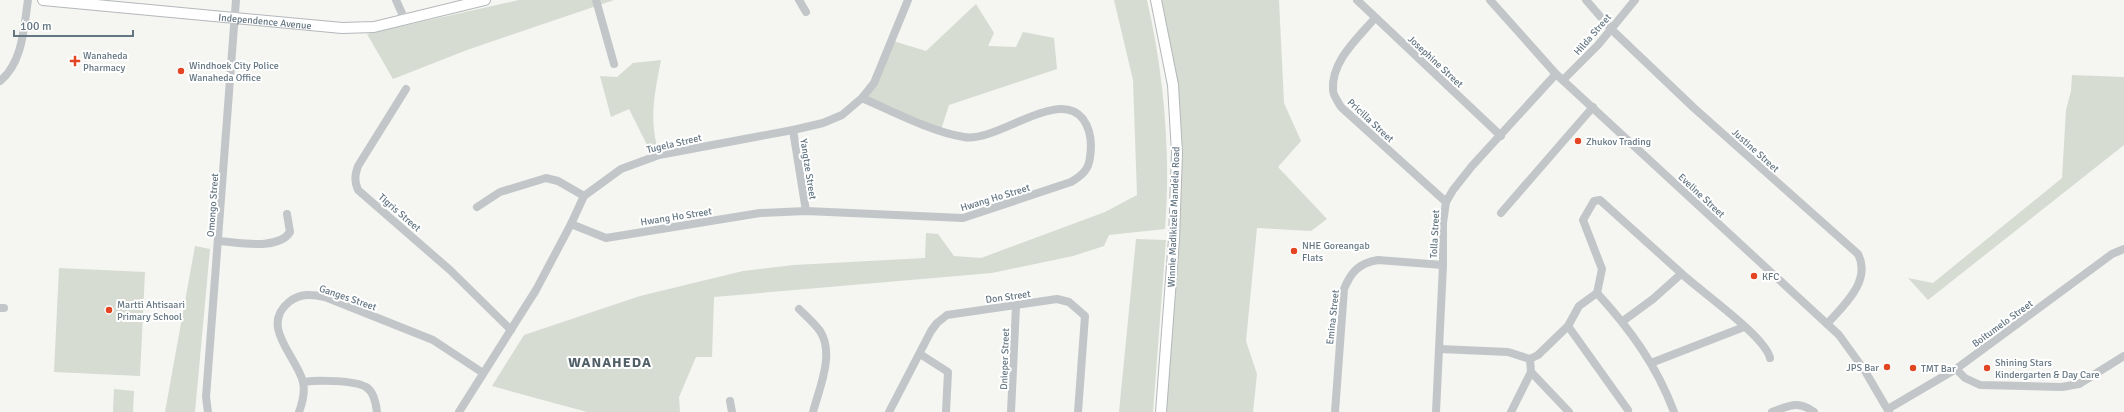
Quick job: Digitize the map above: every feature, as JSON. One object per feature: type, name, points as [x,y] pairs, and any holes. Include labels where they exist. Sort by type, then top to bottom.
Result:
[{"type":"main road","name":"Independence Avenue","points":[[43,0],[342,28],[374,27],[485,0]]},
{"type":"main road","name":"Winnie Madikizela Mandela Road","points":[[1156,0],[1173,85],[1177,154],[1174,239],[1161,412]]},
{"type":"street","points":[[0,81],[10,70],[17,55],[28,0]]},
{"type":"street","name":"Omongo Street","points":[[208,412],[206,397],[219,241],[236,0]]},
{"type":"street","points":[[396,0],[405,20]]},
{"type":"street","points":[[596,0],[614,64]]},
{"type":"street","points":[[799,0],[806,12]]},
{"type":"street","name":"Tugela Street","points":[[459,412],[536,290],[584,196],[621,170],[659,155],[793,130],[833,119],[849,110],[874,84],[908,0]]},
{"type":"street","name":"Josephine Street","points":[[1357,0],[1501,136]]},
{"type":"street","name":"Eveline Street","points":[[1490,0],[1556,74],[1839,335],[1856,358],[1889,411]]},
{"type":"street","name":"Justine Street","points":[[1586,0],[1611,29],[1694,108],[1858,254],[1863,268],[1861,278],[1852,296],[1827,324]]},
{"type":"street","name":"Hilda Street","points":[[1563,80],[1598,45],[1635,0]]},
{"type":"street","name":"Pricilla Street","points":[[1375,18],[1342,59],[1334,74],[1332,91],[1341,106],[1446,202]]},
{"type":"street","name":"Tolla Street","points":[[1436,412],[1440,349],[1443,223],[1446,202],[1459,182],[1556,74]]},
{"type":"street","name":"Tigris Street","points":[[406,89],[358,166],[355,175],[355,183],[358,190],[450,270],[511,330]]},
{"type":"street","name":"Hwang Ho Street","points":[[571,224],[606,238],[727,218],[806,211],[963,218],[1070,182],[1080,176],[1088,167],[1091,148],[1088,129],[1080,116],[1067,109],[1044,111],[991,133],[970,138],[920,123],[862,98]]},
{"type":"street","points":[[1502,213],[1593,107]]},
{"type":"street","name":"Yangtze Street","points":[[793,130],[806,211]]},
{"type":"street","points":[[477,208],[500,192],[546,178],[558,181],[584,196]]},
{"type":"street","points":[[1440,349],[1508,352],[1530,359],[1538,355],[1568,326],[1579,306],[1597,293],[1602,277],[1602,268],[1583,220],[1596,200],[1600,200],[1681,274],[1744,327],[1768,350],[1770,358]]},
{"type":"street","points":[[219,241],[267,244],[284,238],[290,232],[287,214]]},
{"type":"street","name":"Boitumelo Street","points":[[1889,411],[1956,369],[2112,254],[2124,249]]},
{"type":"street","name":"Emina Street","points":[[1335,412],[1344,289],[1350,276],[1356,268],[1374,261],[1443,265]]},
{"type":"street","points":[[1623,321],[1653,299],[1681,274]]},
{"type":"street","points":[[1597,293],[1623,321],[1651,363],[1663,384],[1674,412]]},
{"type":"street","name":"Ganges Street","points":[[303,382],[281,338],[278,324],[281,313],[287,303],[300,296],[309,295],[324,297],[418,332],[433,340],[483,373]]},
{"type":"street","name":"Don Street","points":[[889,412],[937,323],[947,315],[1058,299],[1068,302],[1085,316],[1078,412]]},
{"type":"street","name":"Dnieper Street","points":[[1011,412],[1016,306]]},
{"type":"street","points":[[799,309],[821,332],[826,345],[826,360],[812,412]]},
{"type":"street","points":[[1568,326],[1628,410]]},
{"type":"street","points":[[1651,363],[1744,327]]},
{"type":"street","points":[[920,354],[948,372],[946,412]]},
{"type":"street","points":[[1956,369],[1965,378],[1980,385],[2062,387],[2079,384],[2124,356]]},
{"type":"street","points":[[1511,412],[1531,372],[1530,359]]},
{"type":"street","points":[[1531,372],[1569,412]]},
{"type":"street","points":[[299,412],[303,382],[313,380],[359,384],[367,387],[372,393],[377,412]]},
{"type":"street","points":[[730,401],[732,412]]},
{"type":"street","points":[[1772,412],[1792,405],[1802,405],[1814,412]]},
{"type":"shaded area","points":[[519,0],[614,0],[467,50],[393,79],[367,34]]},
{"type":"shaded area","points":[[1114,0],[1147,0],[1158,56],[1165,114],[1167,200],[1165,229],[1109,235],[1104,246],[1073,256],[992,273],[714,297],[712,357],[696,357],[679,397],[680,412],[587,412],[492,386],[524,335],[640,296],[743,271],[794,265],[925,258],[926,233],[938,234],[954,256],[981,258],[1105,212],[1137,195],[1133,80]]},
{"type":"shaded area","points":[[1156,0],[1279,0],[1284,103],[1301,141],[1278,167],[1327,219],[1311,231],[1257,228],[1246,341],[1257,374],[1253,412],[1161,412],[1176,120]]},
{"type":"shaded area","points":[[976,4],[994,33],[988,46],[1016,47],[1023,32],[1054,38],[1057,69],[949,105],[941,130],[862,98],[893,41],[926,51]]},
{"type":"shaded area","points":[[661,60],[653,118],[659,155],[653,157],[629,109],[611,117],[600,76],[617,77],[633,63]]},
{"type":"shaded area","points":[[2072,75],[2124,77],[2124,145],[1928,300],[1908,278],[1933,283],[2062,178],[2066,110],[2071,91]]},
{"type":"shaded area","points":[[1136,239],[1166,240],[1153,412],[1119,412]]},
{"type":"shaded area","points":[[195,246],[210,249],[195,412],[165,412]]},
{"type":"shaded area","points":[[59,268],[145,272],[140,376],[54,372]]},
{"type":"shaded area","points":[[114,389],[134,391],[133,412],[113,412]]},
{"type":"place","name":"Wanaheda Pharmacy","points":[[75,61]]},
{"type":"place","name":"Windhoek City Police Wanaheda Office","points":[[181,71]]},
{"type":"place","name":"Zhukov Trading","points":[[1578,141]]},
{"type":"place","name":"NHE Goreangab Flats","points":[[1294,251]]},
{"type":"place","name":"KFC","points":[[1754,276]]},
{"type":"place","name":"Martti Ahtisaari Primary School","points":[[109,310]]},
{"type":"place","name":"JPS Bar","points":[[1887,367]]},
{"type":"place","name":"TMT Bar","points":[[1913,368]]},
{"type":"place","name":"Shining Stars Kindergarten & Day Care","points":[[1987,368]]},
{"type":"district","name":"WANAHEDA","points":[[610,362]]}]
